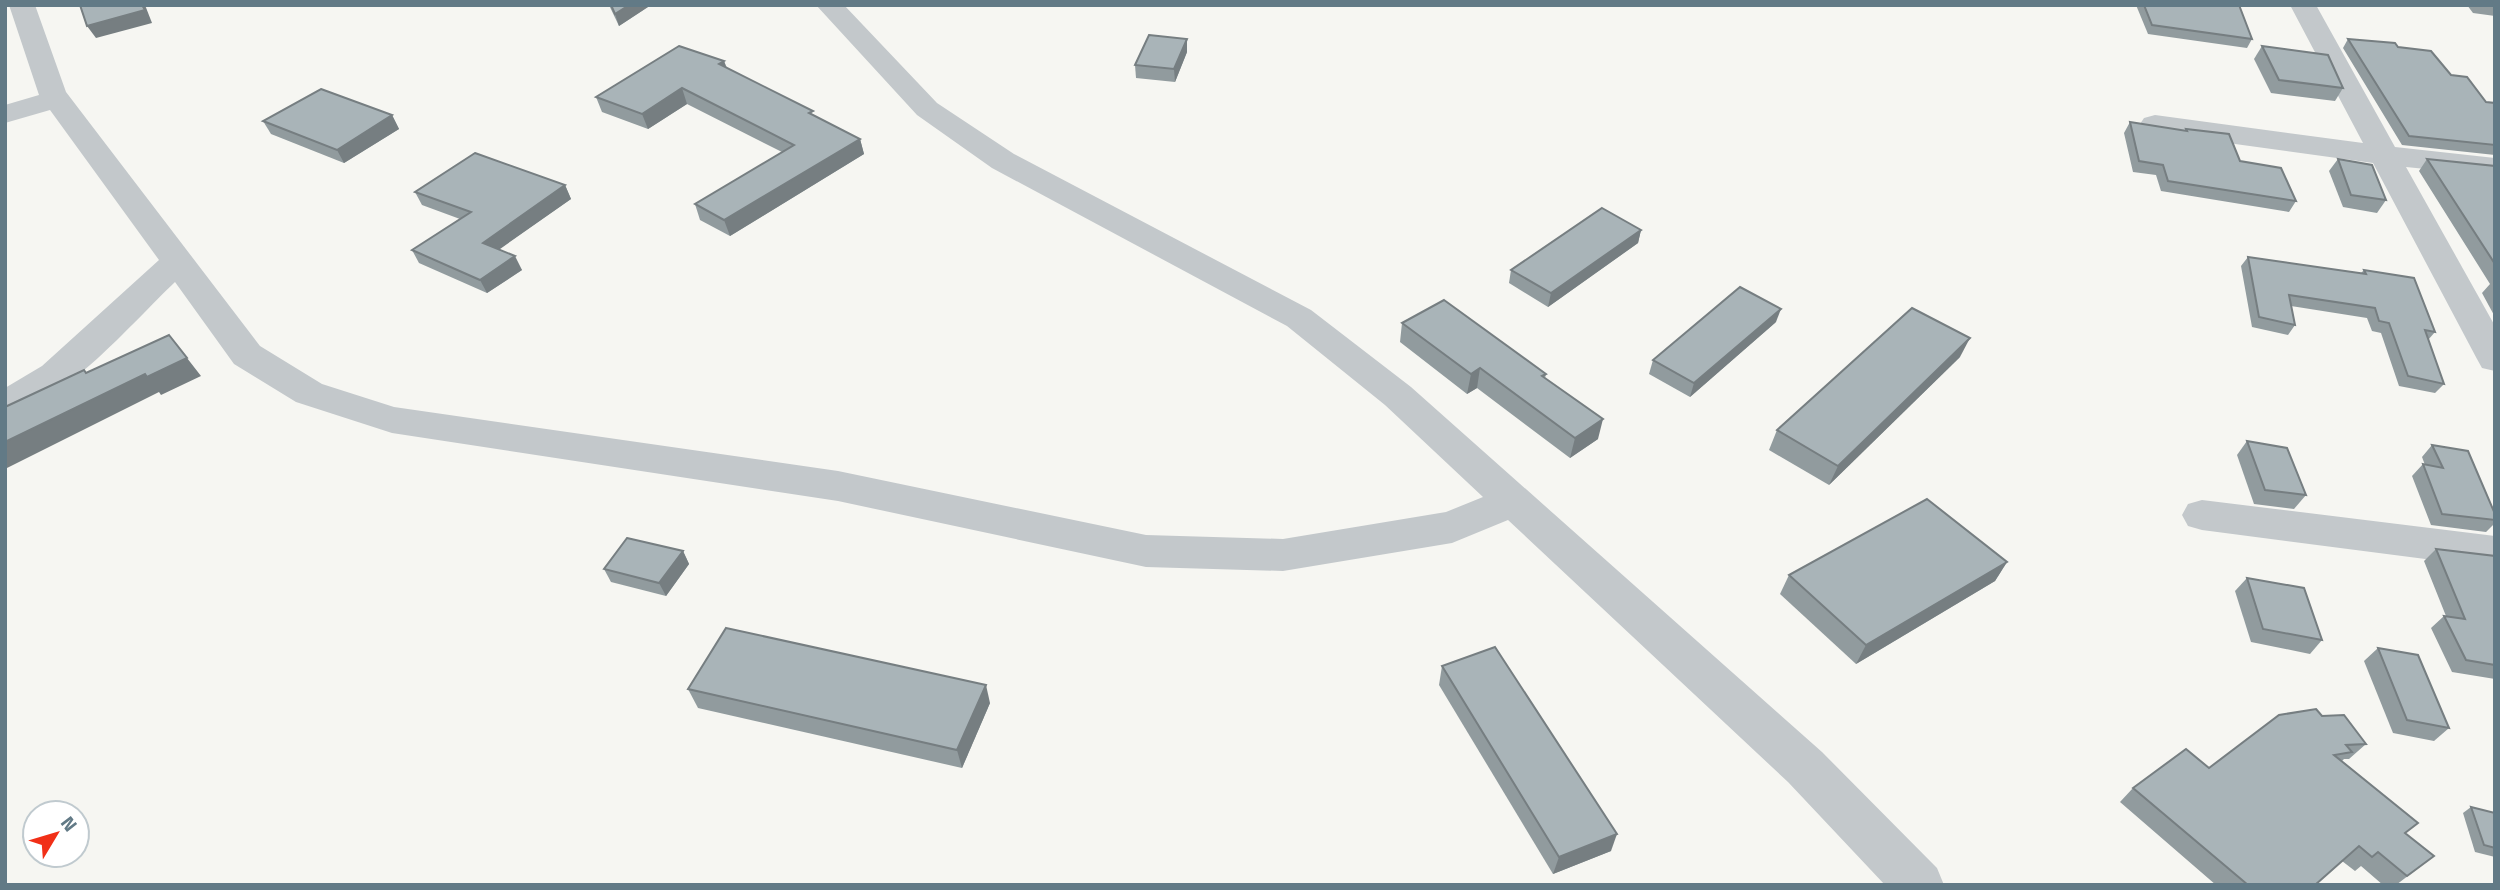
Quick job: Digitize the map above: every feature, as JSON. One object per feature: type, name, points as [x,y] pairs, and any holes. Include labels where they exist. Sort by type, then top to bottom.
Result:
[{"type":"street","points":[[22,5],[56,99],[247,355],[309,393],[392,420],[838,486],[1146,551],[1283,555],[1452,527],[1513,501]]},
{"type":"street","points":[[829,5],[927,109],[1003,161],[1299,318],[1398,396],[1805,767],[1919,885]]},
{"type":"street","points":[[2303,5],[2495,359]]},
{"type":"street","points":[[5,114],[56,99]]},
{"type":"street","points":[[2154,124],[2383,155],[2495,167]]},
{"type":"street","points":[[5,405],[55,375],[178,261]]},
{"type":"street","points":[[2202,515],[2495,552]]},
{"type":"building","points":[[80,5],[142,5],[145,10],[87,26]]},
{"type":"building","points":[[611,5],[629,5],[615,14]]},
{"type":"building","points":[[2144,5],[2239,5],[2252,39],[2152,25]]},
{"type":"building","points":[[1149,35],[1187,39],[1174,69],[1135,65]]},
{"type":"building","points":[[2348,39],[2395,43],[2398,47],[2431,51],[2451,75],[2467,77],[2486,102],[2495,103],[2495,145],[2409,136]]},
{"type":"building","points":[[679,46],[724,61],[719,64],[813,111],[809,113],[860,139],[724,220],[695,204],[794,145],[682,88],[642,114],[596,97]]},
{"type":"building","points":[[2262,46],[2328,55],[2343,88],[2279,80]]},
{"type":"building","points":[[321,89],[392,115],[337,150],[263,121]]},
{"type":"building","points":[[2130,122],[2229,134],[2240,161],[2281,168],[2296,201],[2168,181],[2163,165],[2139,161]]},
{"type":"building","points":[[475,153],[565,185],[483,243],[515,256],[480,280],[412,250],[471,212],[415,192]]},
{"type":"building","points":[[2338,159],[2372,165],[2386,200],[2351,195]]},
{"type":"building","points":[[2427,159],[2495,166],[2495,264]]},
{"type":"building","points":[[1602,208],[1641,230],[1551,293],[1511,270]]},
{"type":"building","points":[[2248,257],[2414,278],[2435,332],[2425,330],[2444,384],[2408,376],[2389,323],[2379,321],[2375,308],[2289,295],[2295,325],[2259,317]]},
{"type":"building","points":[[1740,287],[1781,309],[1694,383],[1653,360]]},
{"type":"building","points":[[1444,300],[1546,374],[1542,376],[1603,419],[1575,438],[1480,368],[1471,374],[1402,323]]},
{"type":"building","points":[[1912,308],[1970,338],[1838,466],[1777,430]]},
{"type":"building","points":[[169,335],[187,358],[147,377],[145,374],[5,442],[5,407],[84,370],[86,373]]},
{"type":"building","points":[[2247,441],[2287,448],[2306,495],[2265,490]]},
{"type":"building","points":[[2432,445],[2468,451],[2495,514],[2495,520],[2442,514],[2423,464],[2443,468]]},
{"type":"building","points":[[1927,499],[2007,562],[1866,645],[1789,575]]},
{"type":"building","points":[[627,538],[683,551],[659,583],[604,569]]},
{"type":"building","points":[[2436,549],[2495,556],[2495,665],[2466,660],[2444,616],[2465,619]]},
{"type":"building","points":[[2247,578],[2304,588],[2322,640],[2263,629]]},
{"type":"building","points":[[726,628],[986,685],[957,750],[688,689]]},
{"type":"building","points":[[1495,647],[1617,834],[1559,857],[1442,666]]},
{"type":"building","points":[[2378,648],[2418,655],[2449,728],[2407,720]]},
{"type":"building","points":[[2316,709],[2322,716],[2344,715],[2366,744],[2346,745],[2352,752],[2334,755],[2418,823],[2405,833],[2434,856],[2407,876],[2378,852],[2372,857],[2359,846],[2315,885],[2248,885],[2133,788],[2186,749],[2209,768],[2279,715]]},
{"type":"building","points":[[2471,807],[2495,813],[2495,848],[2484,845]]}]
